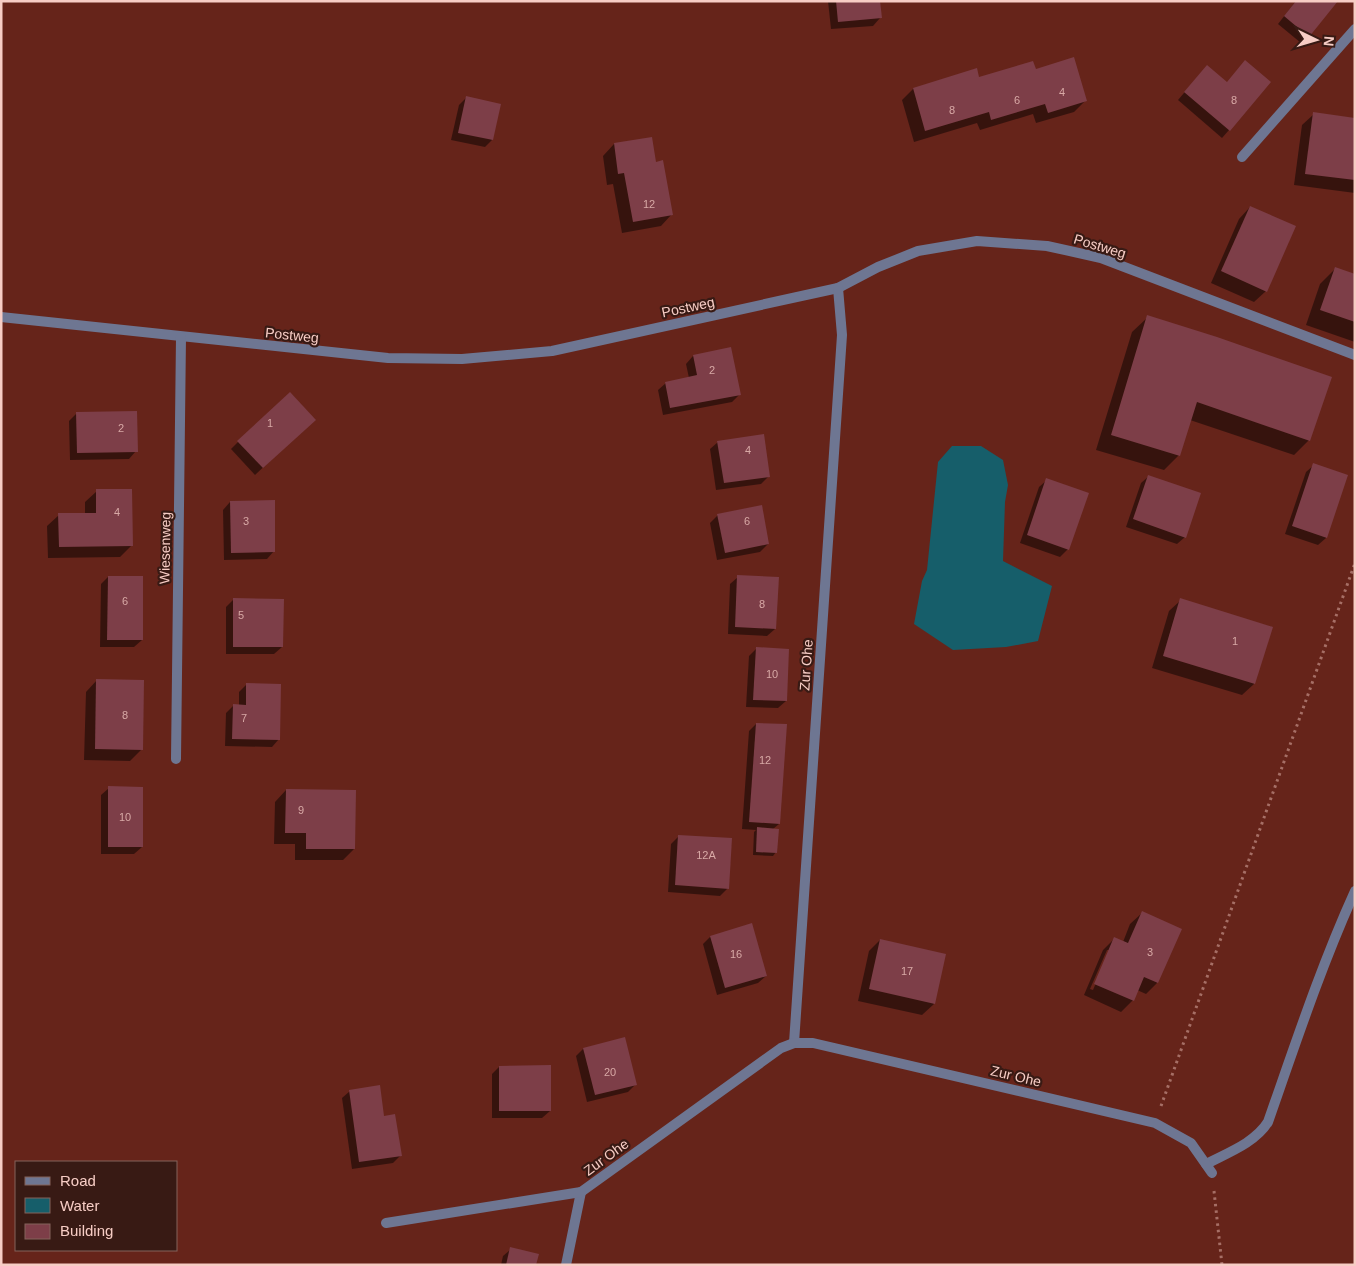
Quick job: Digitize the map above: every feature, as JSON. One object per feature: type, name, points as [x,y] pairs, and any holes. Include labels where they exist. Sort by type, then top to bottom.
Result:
[{"type":"street","points":[[1242,158],[1355,29]]},
{"type":"street","name":"Postweg","points":[[1,317],[388,358],[462,359],[552,351],[838,288],[878,267],[918,251],[977,242],[1047,246],[1101,258],[1355,356]]},
{"type":"street","name":"Zur Ohe","points":[[794,1043],[842,335],[838,288]]},
{"type":"street","name":"Wiesenweg","points":[[176,759],[181,337]]},
{"type":"street","points":[[1209,1169],[1248,1142],[1268,1122],[1304,1018],[1340,924],[1355,892]]},
{"type":"street","name":"Zur Ohe","points":[[386,1223],[581,1192],[781,1048],[794,1043],[813,1043],[1155,1123],[1191,1143],[1209,1169]]},
{"type":"street","name":"Zur Ohe","points":[[566,1265],[581,1192]]},
{"type":"path","points":[[1155,1123],[1355,563]]},
{"type":"path","points":[[1209,1169],[1222,1265]]},
{"type":"water","points":[[952,446],[981,446],[1003,460],[1008,485],[1005,502],[1003,561],[1052,586],[1038,641],[1006,647],[953,650],[914,624],[922,581],[927,570],[938,462]]},
{"type":"building","points":[[836,1],[880,1],[882,18],[838,22]]},
{"type":"building","points":[[1296,1],[1338,1],[1309,37],[1284,16]]},
{"type":"building","points":[[1074,57],[1087,101],[1048,113],[1045,104],[991,120],[989,112],[925,131],[913,88],[977,68],[979,77],[1033,61],[1036,69]]},
{"type":"building","points":[[1245,60],[1271,82],[1230,131],[1184,92],[1207,65],[1227,82]]},
{"type":"building","points":[[466,96],[501,104],[493,140],[458,133]]},
{"type":"building","points":[[1313,112],[1355,118],[1355,180],[1305,174]]},
{"type":"building","points":[[652,137],[656,162],[663,160],[673,215],[633,222],[624,173],[618,174],[614,143]]},
{"type":"building","points":[[1250,206],[1296,226],[1267,292],[1221,271]]},
{"type":"building","points":[[1335,267],[1355,274],[1355,322],[1320,310]]},
{"type":"building","points":[[1147,315],[1332,377],[1310,441],[1197,402],[1180,456],[1111,435]]},
{"type":"building","points":[[731,347],[741,395],[670,408],[665,382],[697,375],[693,355]]},
{"type":"building","points":[[290,392],[316,420],[263,468],[237,441]]},
{"type":"building","points":[[137,411],[138,452],[77,453],[76,412]]},
{"type":"building","points":[[764,434],[770,477],[724,483],[717,441]]},
{"type":"building","points":[[1313,463],[1348,475],[1327,538],[1292,526]]},
{"type":"building","points":[[1148,475],[1201,493],[1186,538],[1133,519]]},
{"type":"building","points":[[1046,478],[1089,493],[1069,550],[1027,535]]},
{"type":"building","points":[[96,489],[132,489],[133,546],[59,547],[58,513],[96,513]]},
{"type":"building","points":[[275,500],[275,552],[231,553],[230,501]]},
{"type":"building","points":[[762,505],[769,544],[725,553],[717,514]]},
{"type":"building","points":[[737,575],[779,577],[776,629],[735,627]]},
{"type":"building","points":[[108,576],[143,576],[143,640],[107,640]]},
{"type":"building","points":[[233,598],[284,599],[283,647],[233,647]]},
{"type":"building","points":[[1180,598],[1273,627],[1255,684],[1163,656]]},
{"type":"building","points":[[756,647],[789,649],[787,701],[753,700]]},
{"type":"building","points":[[96,679],[144,680],[143,750],[95,749]]},
{"type":"building","points":[[246,683],[281,684],[280,740],[232,739],[233,704],[246,705]]},
{"type":"building","points":[[756,723],[787,724],[780,824],[749,822]]},
{"type":"building","points":[[108,786],[143,787],[143,847],[108,847]]},
{"type":"building","points":[[286,789],[356,790],[355,849],[306,849],[306,833],[285,833]]},
{"type":"building","points":[[757,827],[779,829],[777,853],[756,852]]},
{"type":"building","points":[[678,835],[732,838],[729,889],[675,885]]},
{"type":"building","points":[[1142,911],[1182,929],[1158,983],[1144,977],[1134,1001],[1094,984],[1114,937],[1128,943]]},
{"type":"building","points":[[752,923],[767,976],[725,988],[710,936]]},
{"type":"building","points":[[880,939],[946,954],[935,1004],[869,989]]},
{"type":"building","points":[[625,1037],[637,1085],[595,1095],[583,1048]]},
{"type":"building","points":[[551,1065],[551,1111],[499,1111],[499,1066]]},
{"type":"building","points":[[380,1085],[384,1116],[395,1114],[402,1156],[359,1162],[349,1090]]},
{"type":"building","points":[[510,1247],[539,1254],[536,1265],[506,1265]]}]
